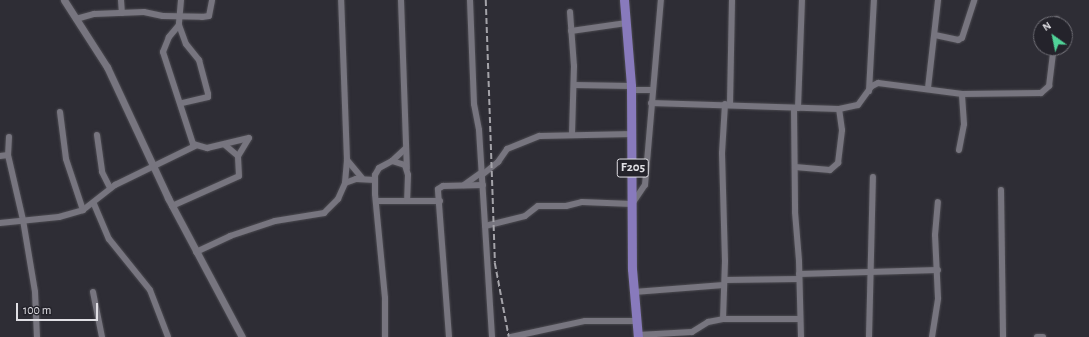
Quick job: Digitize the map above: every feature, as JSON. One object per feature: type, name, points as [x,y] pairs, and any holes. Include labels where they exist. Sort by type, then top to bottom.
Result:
[{"type":"main road","name":"F205","points":[[624,0],[631,88],[634,292],[638,336]]},
{"type":"street","points":[[64,0],[107,67],[153,168],[242,337]]},
{"type":"street","points":[[121,0],[122,13]]},
{"type":"street","points":[[181,0],[179,25],[169,37],[163,52],[168,74],[181,103],[195,146]]},
{"type":"street","points":[[76,19],[122,13],[152,12],[163,16],[181,15],[193,18],[209,16],[212,0]]},
{"type":"street","points":[[196,252],[230,236],[275,221],[324,213],[338,200],[345,183],[347,160],[341,0]]},
{"type":"street","points":[[402,0],[407,200]]},
{"type":"street","points":[[470,0],[474,104],[483,185],[492,337]]},
{"type":"street","points":[[485,226],[525,216],[538,206],[566,206],[582,202],[632,204],[645,185],[652,90],[661,0]]},
{"type":"street","points":[[723,320],[724,283],[722,153],[728,104],[732,0]]},
{"type":"street","points":[[800,337],[794,167],[802,0]]},
{"type":"street","points":[[869,93],[874,0]]},
{"type":"street","points":[[928,88],[938,0]]},
{"type":"street","points":[[934,35],[958,40],[962,38],[974,0]]},
{"type":"street","points":[[570,12],[574,85],[572,134]]},
{"type":"street","points":[[571,31],[626,23]]},
{"type":"street","points":[[179,25],[186,44],[199,60],[208,94],[208,97],[181,103]]},
{"type":"street","points":[[651,103],[728,104],[839,109],[858,105],[869,93],[872,86],[878,83],[928,88],[962,94],[1041,93],[1049,86],[1053,56]]},
{"type":"street","points":[[574,85],[652,90]]},
{"type":"street","points":[[959,150],[964,124],[962,94]]},
{"type":"street","points":[[794,167],[830,170],[838,163],[842,130],[839,109]]},
{"type":"street","points":[[60,112],[66,159],[83,210]]},
{"type":"street","points":[[464,185],[498,162],[507,149],[540,136],[572,134],[632,134]]},
{"type":"street","points":[[97,135],[102,172],[110,188]]},
{"type":"street","points":[[9,137],[8,155],[23,220],[35,292],[37,337]]},
{"type":"street","points":[[0,223],[58,217],[83,210],[94,204],[110,188],[195,146],[207,148],[249,138],[238,156],[239,176],[172,206]]},
{"type":"street","points":[[225,144],[238,156]]},
{"type":"street","points":[[385,337],[385,298],[375,180],[379,168],[392,161],[405,149]]},
{"type":"street","points":[[0,156],[8,155]]},
{"type":"street","points":[[347,160],[362,178]]},
{"type":"street","points":[[392,161],[402,163],[407,170]]},
{"type":"street","points":[[870,337],[873,177]]},
{"type":"street","points":[[345,183],[362,178],[375,180]]},
{"type":"street","points":[[449,337],[439,187],[483,185]]},
{"type":"street","points":[[1001,190],[1003,337]]},
{"type":"street","points":[[376,201],[407,200],[440,202]]},
{"type":"street","points":[[932,337],[938,298],[938,270],[935,235],[938,202]]},
{"type":"street","points":[[94,204],[109,239],[150,290],[168,337]]},
{"type":"street","points":[[634,292],[871,271],[938,270]]},
{"type":"street","points":[[93,292],[102,337]]},
{"type":"street","points":[[638,336],[692,332],[708,322],[723,320],[800,319]]},
{"type":"street","points":[[511,337],[585,321],[636,321]]},
{"type":"street","points":[[1038,337],[1043,337]]},
{"type":"railway","points":[[486,0],[495,263],[509,337]]}]
